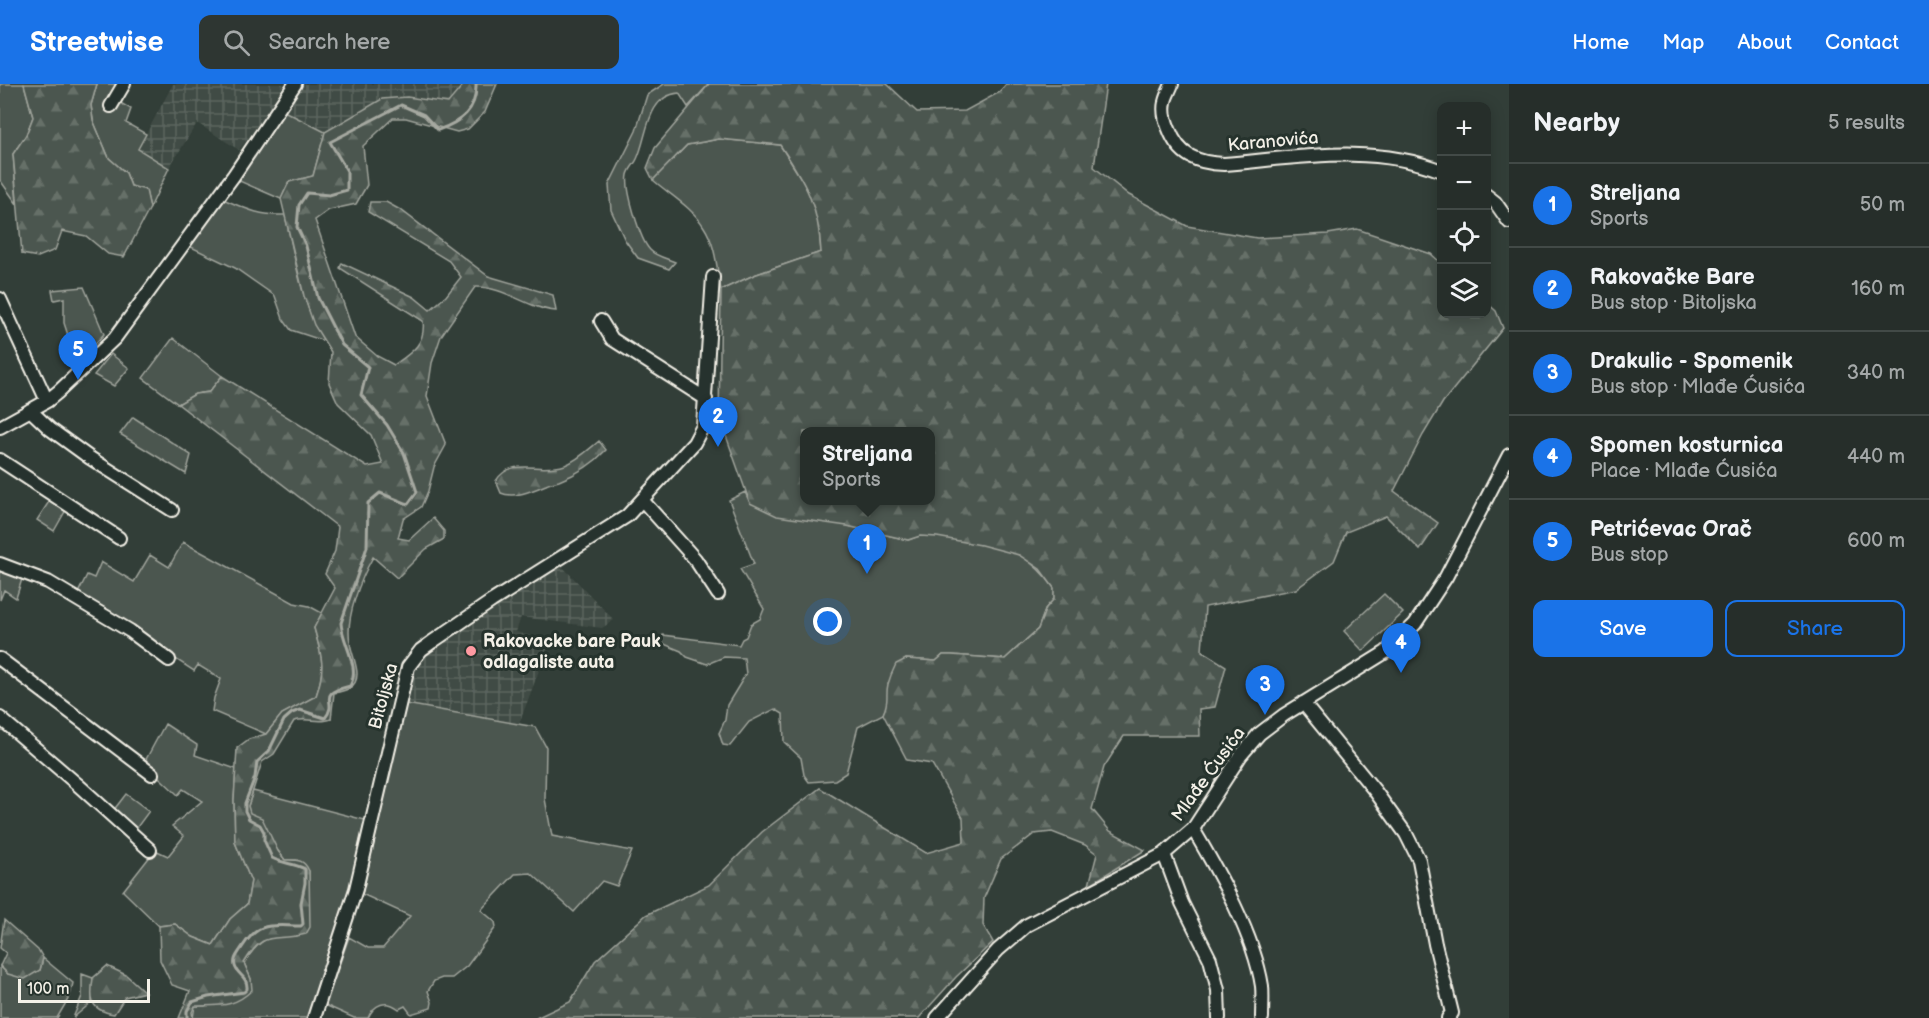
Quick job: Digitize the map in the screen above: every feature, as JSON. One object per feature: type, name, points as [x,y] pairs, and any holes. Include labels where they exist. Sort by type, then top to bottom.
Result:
[{"type":"street","points":[[111,106],[124,84]]},
{"type":"street","points":[[0,427],[47,401],[115,338],[234,175],[294,84]]},
{"type":"street","name":"Karanovića","points":[[1172,84],[1165,102],[1164,117],[1171,134],[1179,149],[1208,163],[1224,164],[1363,154],[1437,169]]},
{"type":"street","points":[[1491,199],[1509,222]]},
{"type":"street","name":"Bitoljska","points":[[314,1018],[350,911],[405,675],[412,660],[421,650],[492,601],[627,516],[694,443],[704,426],[713,277]]},
{"type":"street","points":[[0,299],[47,401]]},
{"type":"street","points":[[601,321],[612,339],[706,399]]},
{"type":"street","points":[[30,410],[50,429],[90,458],[172,510]]},
{"type":"street","name":"Mlađe Ćusića","points":[[937,1018],[998,950],[1028,925],[1164,854],[1193,830],[1241,755],[1259,734],[1284,715],[1386,652],[1415,624],[1446,577],[1509,456]]},
{"type":"street","points":[[0,460],[119,538]]},
{"type":"street","points":[[643,501],[695,559],[718,594]]},
{"type":"street","points":[[0,564],[48,582],[130,632],[169,660]]},
{"type":"street","points":[[0,659],[152,774]]},
{"type":"street","points":[[1303,703],[1375,791],[1406,834],[1419,860],[1435,944],[1452,1013],[1448,1018]]},
{"type":"street","points":[[0,718],[150,850]]},
{"type":"street","points":[[1193,830],[1231,899],[1247,937],[1262,986],[1262,1018]]},
{"type":"street","points":[[1164,854],[1182,903],[1210,959],[1218,990],[1219,1018]]},
{"type":"shaded area","points":[[173,84],[284,84],[269,110],[239,150],[197,123],[169,168],[138,149]]},
{"type":"shaded area","points":[[298,84],[464,84],[448,103],[407,97],[383,99],[325,132],[282,110]]},
{"type":"shaded area","points":[[558,562],[614,620],[602,628],[521,617],[516,632],[550,641],[519,724],[406,704],[415,670],[422,659],[486,610]]},
{"type":"green space","points":[[0,84],[24,84],[33,117],[26,135],[13,154],[17,204],[0,180]]},
{"type":"green space","points":[[24,84],[97,84],[91,105],[93,120],[109,158],[126,173],[131,186],[146,190],[150,208],[124,257],[108,254],[86,236],[62,231],[55,250],[38,257],[22,254],[13,154],[26,135],[33,117]]},
{"type":"green space","points":[[97,84],[121,84],[117,101],[131,109],[126,123],[146,134],[138,149],[169,168],[150,208],[146,191],[131,186],[126,173],[109,158],[93,120],[91,105]]},
{"type":"green space","points":[[464,84],[497,84],[485,112],[468,129],[457,132],[406,118],[393,118],[363,146],[367,185],[356,204],[329,210],[315,220],[355,337],[377,356],[394,365],[420,342],[423,321],[340,268],[342,263],[414,297],[430,310],[446,296],[461,277],[449,261],[368,212],[370,202],[386,202],[402,211],[488,276],[553,295],[556,311],[536,306],[496,290],[475,287],[441,336],[432,363],[427,396],[446,445],[434,467],[421,507],[403,519],[398,538],[409,540],[433,518],[444,531],[444,539],[426,549],[397,578],[373,557],[359,587],[350,622],[350,642],[357,670],[355,683],[346,690],[334,693],[331,719],[294,721],[274,754],[262,762],[248,806],[250,813],[262,818],[278,851],[285,860],[300,861],[307,867],[310,927],[306,934],[270,938],[258,945],[244,963],[251,979],[252,990],[245,996],[232,1003],[195,1006],[192,1012],[193,1018],[179,1018],[190,991],[172,985],[160,960],[159,926],[175,924],[193,937],[213,945],[230,919],[247,904],[251,881],[235,842],[234,800],[237,748],[249,739],[266,734],[282,714],[316,696],[322,662],[314,628],[335,588],[325,574],[335,551],[338,527],[178,404],[195,394],[209,392],[222,376],[367,467],[383,464],[371,435],[338,403],[329,383],[331,352],[314,325],[304,296],[281,199],[289,182],[313,176],[325,132],[382,99],[407,97],[448,103]]},
{"type":"green space","points":[[664,84],[709,84],[688,107],[679,93],[660,101],[650,118],[641,150],[628,175],[631,202],[642,236],[652,252],[675,262],[669,269],[638,258],[625,240],[611,210],[609,185],[636,131],[647,95]]},
{"type":"green space","points":[[709,84],[887,84],[917,112],[965,111],[1000,92],[1006,84],[1106,84],[1094,167],[1129,195],[1187,226],[1257,238],[1328,234],[1357,229],[1431,254],[1437,259],[1437,318],[1491,318],[1491,307],[1496,311],[1503,328],[1443,402],[1394,491],[1438,523],[1420,550],[1386,516],[1346,532],[1334,561],[1296,589],[1205,607],[1202,651],[1226,666],[1215,707],[1199,709],[1200,736],[1124,736],[1104,767],[1092,809],[1110,831],[1145,850],[1089,885],[1097,854],[1085,845],[1052,832],[1034,834],[1001,859],[984,898],[983,925],[993,942],[956,977],[919,1018],[536,1018],[570,1002],[595,961],[646,915],[709,885],[762,832],[820,788],[926,853],[964,842],[963,818],[932,764],[907,760],[883,714],[891,676],[896,664],[906,659],[936,661],[943,655],[952,655],[1005,659],[1038,629],[1046,608],[1054,599],[1054,588],[1040,569],[1019,555],[937,537],[920,536],[908,540],[847,526],[777,516],[750,503],[719,416],[721,290],[754,275],[821,252],[814,208],[797,171],[780,145],[719,139],[687,145],[653,180],[647,168],[655,148]]},
{"type":"green space","points":[[282,110],[325,132],[313,176],[289,182],[281,199],[237,180]]},
{"type":"green space","points":[[719,139],[780,145],[807,188],[818,219],[821,252],[754,275],[721,290],[714,250],[704,227],[687,207],[653,180],[687,145]]},
{"type":"green space","points":[[223,199],[260,213],[285,215],[304,296],[324,341],[291,330],[283,319],[275,296],[235,268],[189,246]]},
{"type":"green space","points":[[84,287],[104,334],[77,363],[64,323],[64,298],[54,300],[52,290]]},
{"type":"green space","points":[[173,338],[222,376],[209,392],[195,394],[178,404],[143,378]]},
{"type":"green space","points":[[111,354],[129,368],[114,386],[94,375]]},
{"type":"green space","points":[[133,417],[191,455],[186,474],[120,434]]},
{"type":"green space","points":[[599,441],[606,450],[591,464],[572,475],[524,493],[506,495],[501,493],[496,481],[509,469],[565,465],[579,458]]},
{"type":"green space","points":[[745,492],[750,503],[908,540],[919,536],[942,537],[1013,552],[1026,559],[1044,575],[1054,588],[1054,599],[1046,608],[1038,629],[1005,659],[943,655],[936,661],[906,659],[888,687],[889,702],[883,714],[858,727],[846,773],[835,780],[809,782],[804,775],[801,758],[784,742],[783,714],[775,709],[749,722],[730,746],[723,745],[719,733],[725,720],[727,705],[746,674],[744,658],[724,657],[707,664],[687,657],[681,651],[659,642],[663,635],[739,645],[746,637],[751,624],[760,619],[764,609],[740,569],[754,564],[729,500]]},
{"type":"green space","points":[[52,497],[67,508],[54,531],[37,520]]},
{"type":"green space","points":[[183,542],[294,603],[309,606],[322,613],[314,628],[322,662],[316,696],[282,714],[266,734],[212,711],[221,679],[198,665],[194,671],[77,595],[87,575],[94,578],[101,562],[134,582],[150,555],[169,567]]},
{"type":"green space","points":[[0,568],[23,576],[16,598],[4,590],[0,600]]},
{"type":"green space","points":[[1384,594],[1403,613],[1363,651],[1344,631]]},
{"type":"green space","points":[[406,704],[535,727],[546,747],[545,799],[552,836],[632,851],[617,886],[602,881],[574,912],[531,873],[515,874],[481,910],[495,922],[496,927],[467,966],[452,978],[434,981],[428,991],[432,1002],[431,1008],[411,1014],[405,1006],[399,1009],[390,1004],[381,1004],[368,1018],[354,1018],[325,1005],[349,937],[368,948],[383,948],[410,916],[362,894]]},
{"type":"green space","points":[[165,724],[197,745],[195,755],[236,769],[235,842],[251,881],[247,904],[230,919],[213,945],[193,937],[175,924],[159,926],[123,891],[155,850],[168,856],[184,836],[172,826],[202,801],[183,789],[178,795],[144,763]]},
{"type":"green space","points":[[253,791],[365,820],[346,904],[309,1018],[193,1018],[195,1006],[205,1006],[251,979],[244,963],[260,943],[278,936],[297,936],[309,889],[309,871],[297,860],[285,860],[249,813],[248,806]]},
{"type":"green space","points":[[126,794],[149,811],[135,830],[113,811]]},
{"type":"green space","points":[[4,920],[39,951],[43,958],[40,970],[25,979],[8,974],[0,966],[6,953],[0,948]]},
{"type":"green space","points":[[43,958],[73,983],[70,996],[57,1018],[0,1018],[0,966],[8,974],[40,970]]},
{"type":"green space","points":[[107,966],[126,975],[145,992],[125,997],[114,1014],[100,1010],[92,998],[93,978]]},
{"type":"green space","points":[[82,974],[93,978],[92,1002],[73,1018],[82,996]]},
{"type":"waterway","points":[[187,1018],[187,1011],[192,1002],[208,997],[244,992],[247,989],[246,981],[236,969],[235,961],[254,933],[266,927],[301,926],[303,924],[301,903],[305,869],[272,858],[264,840],[264,832],[260,825],[249,819],[245,811],[245,803],[255,777],[257,762],[269,751],[284,720],[300,710],[325,718],[329,712],[330,695],[350,686],[353,679],[352,663],[341,623],[367,547],[368,503],[380,493],[408,504],[417,492],[404,453],[387,425],[361,395],[368,367],[342,345],[318,298],[306,246],[297,227],[299,205],[307,193],[329,195],[347,190],[347,171],[330,142],[401,105],[424,115],[438,130],[446,127],[466,114],[474,101],[476,84]]},
{"type":"place","name":"Petrićevac Orač","points":[[78,380]]},
{"type":"place","name":"Rakovačke Bare","points":[[718,447]]},
{"type":"place","name":"Streljana","points":[[867,574]]},
{"type":"place","name":"Rakovacke bare Pauk odlagaliste auta","points":[[471,651]]},
{"type":"place","name":"Spomen kosturnica","points":[[1401,673]]},
{"type":"place","name":"Drakulic - Spomenik","points":[[1265,715]]}]
